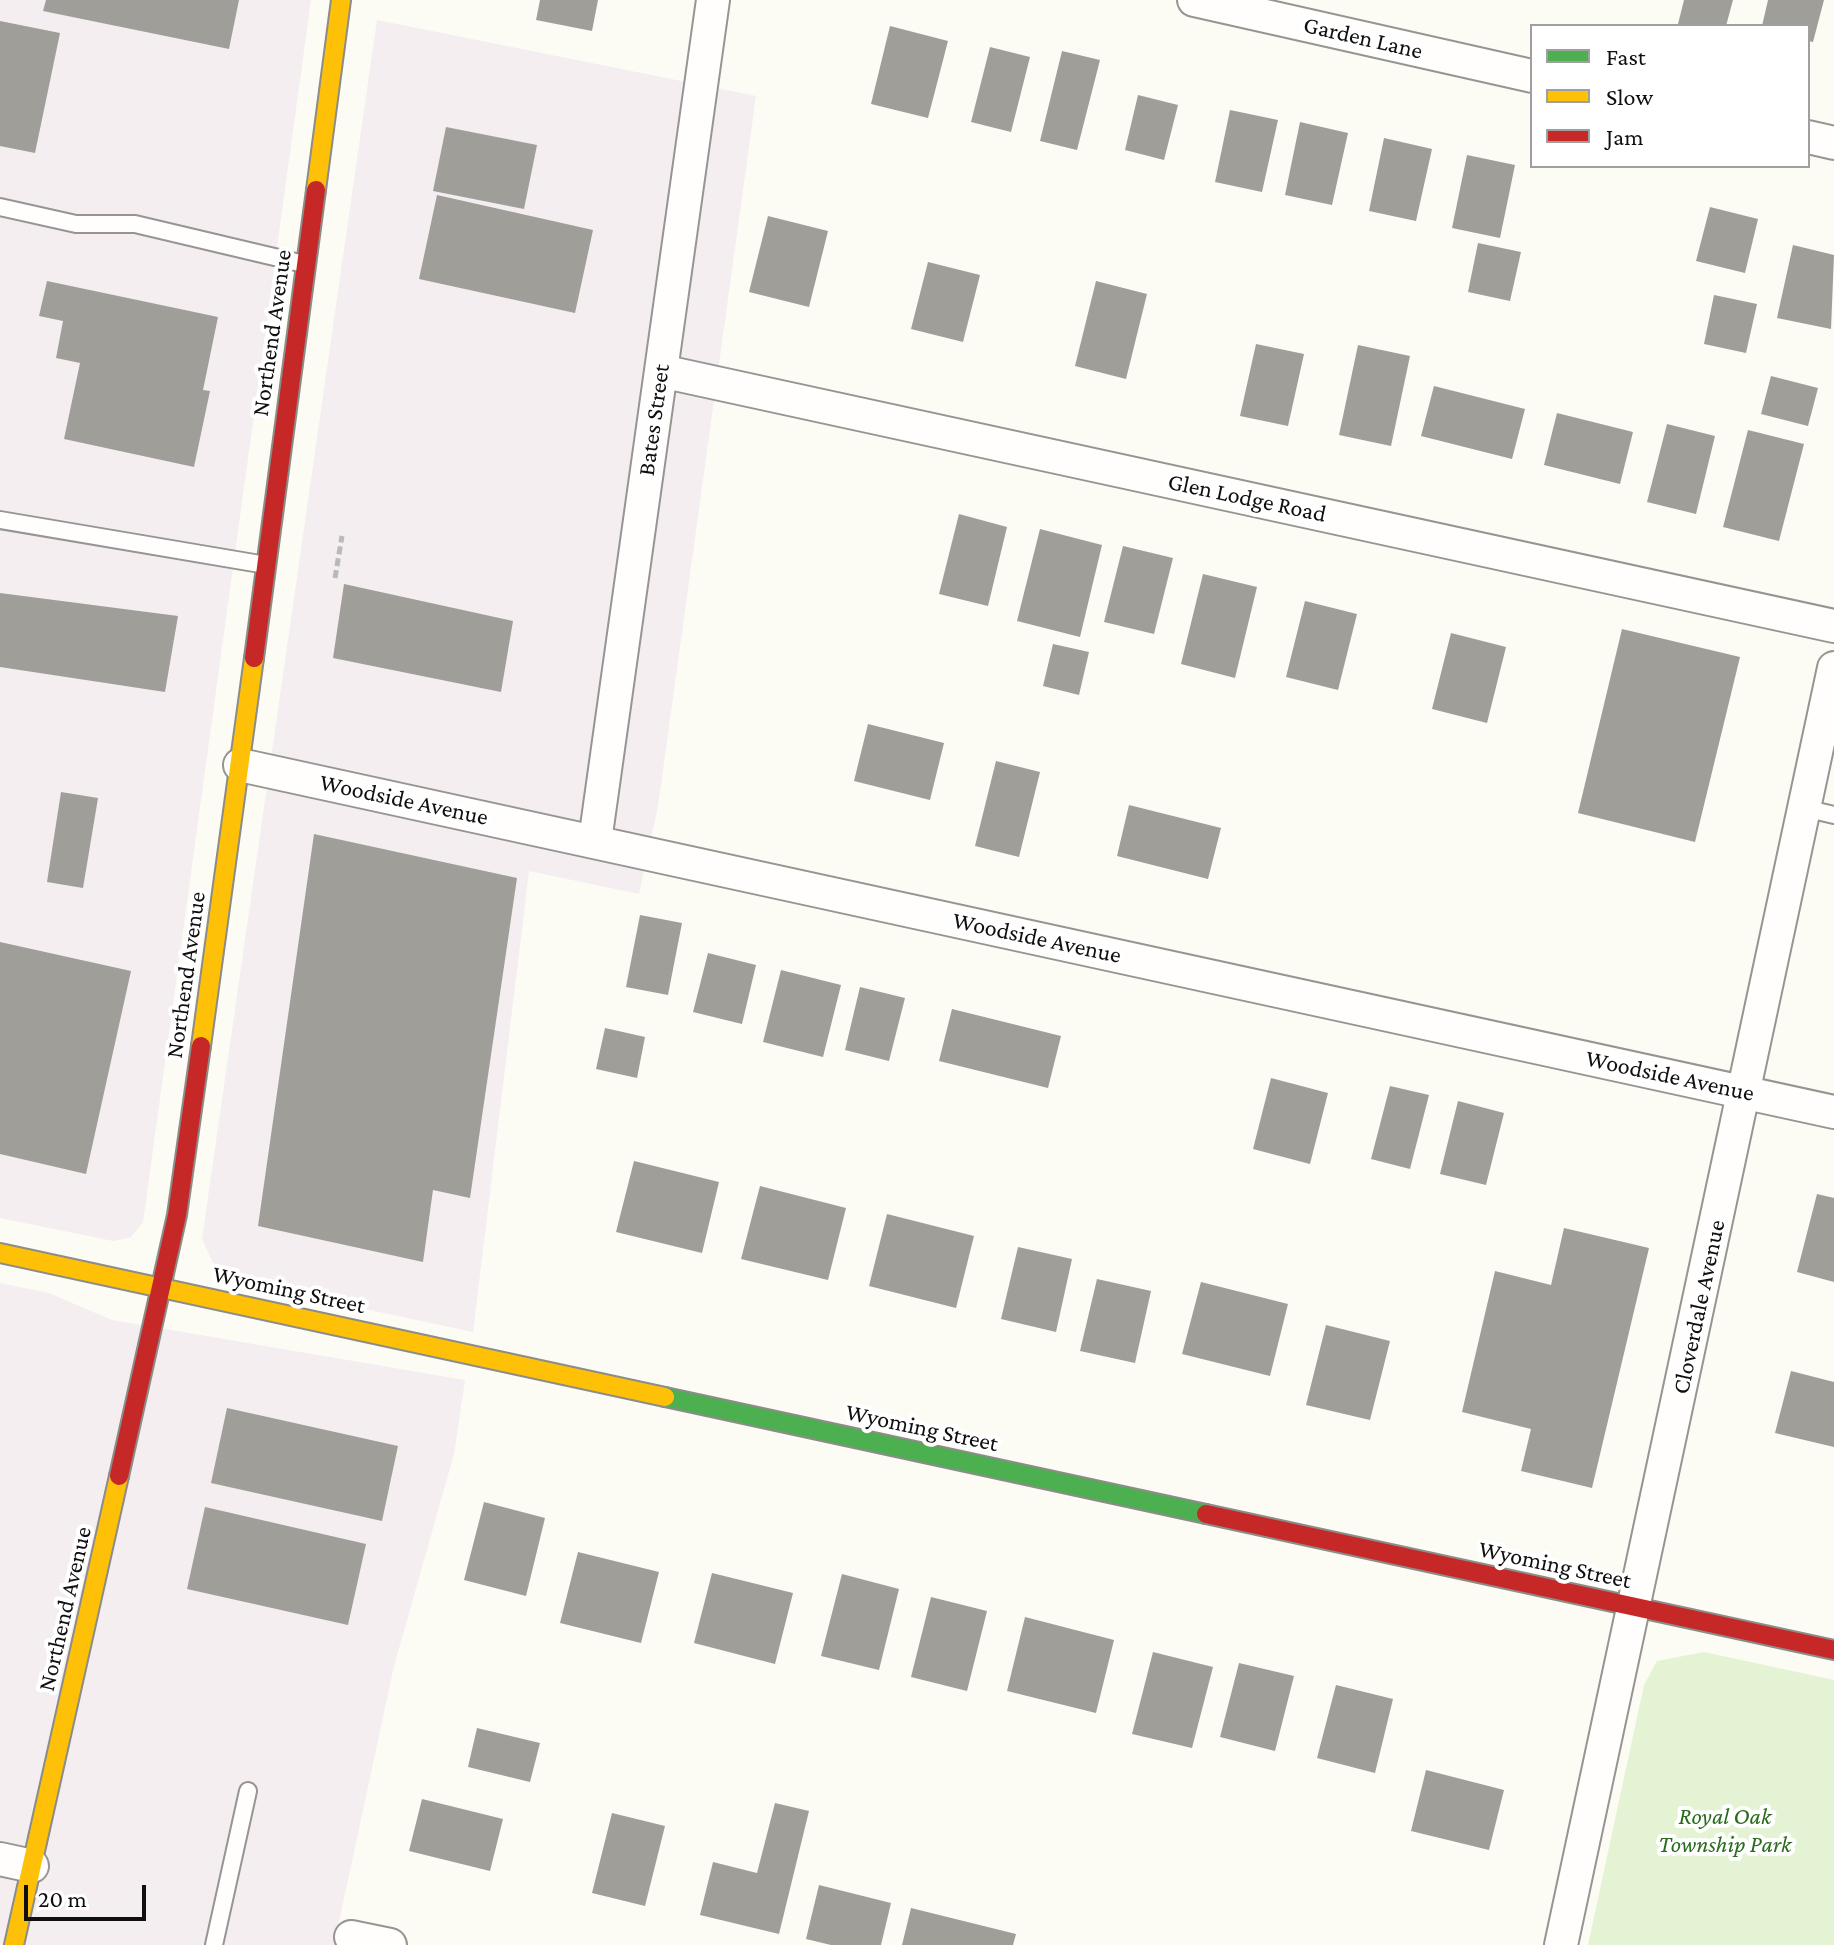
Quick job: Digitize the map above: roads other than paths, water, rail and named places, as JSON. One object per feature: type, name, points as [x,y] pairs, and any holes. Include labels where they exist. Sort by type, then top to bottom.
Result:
[{"type":"street","name":"Northend Avenue","points":[[14,1945],[177,1215],[341,0]]},
{"type":"street","name":"Bates Street","points":[[595,841],[713,0]]},
{"type":"street","name":"Garden Lane","points":[[1194,0],[1530,76]]},
{"type":"street","points":[[1810,137],[1834,143]]},
{"type":"street","name":"Glen Lodge Road","points":[[661,371],[1834,626]]},
{"type":"street","name":"Cloverdale Avenue","points":[[1561,1945],[1636,1607],[1743,1092],[1819,812],[1834,668]]},
{"type":"street","name":"Woodside Avenue","points":[[240,765],[1834,1112]]},
{"type":"street","name":"Wyoming Street","points":[[0,1253],[1834,1650]]},
{"type":"street","points":[[0,1859],[32,1866]]},
{"type":"street","points":[[351,1937],[390,1945]]},
{"type":"lane","points":[[0,207],[76,224],[135,224],[306,264]]},
{"type":"lane","points":[[0,520],[266,565]]},
{"type":"lane","points":[[214,1945],[248,1791]]},
{"type":"park label","name":"Royal Oak Township Park","points":[[1725,1831]]}]
